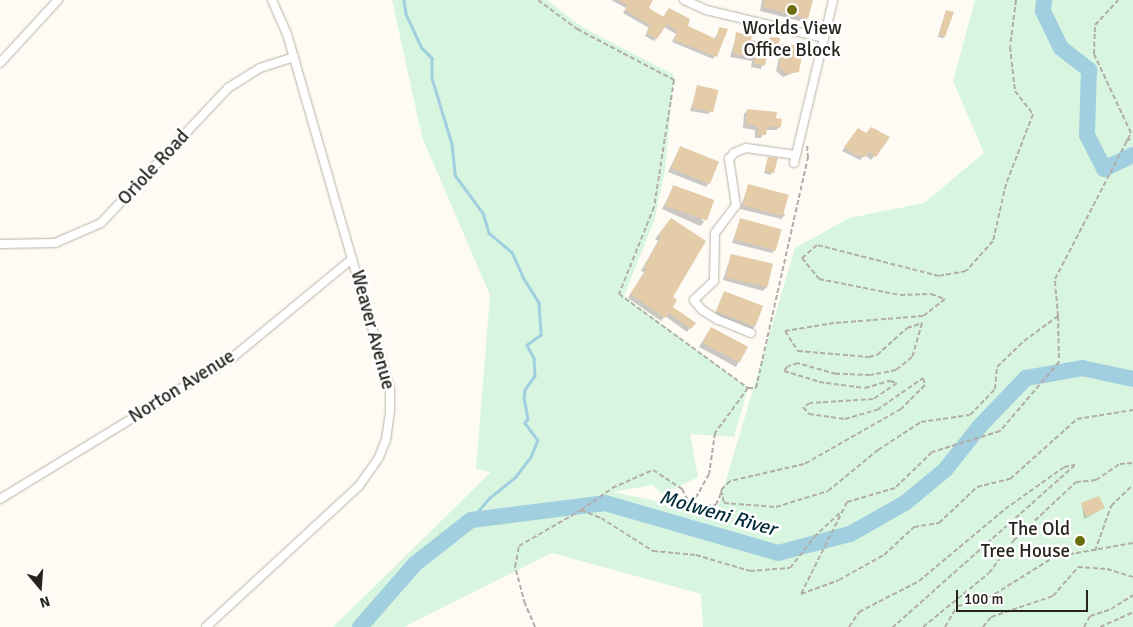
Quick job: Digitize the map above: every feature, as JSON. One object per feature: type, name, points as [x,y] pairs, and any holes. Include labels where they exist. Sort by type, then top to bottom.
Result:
[{"type":"street","points":[[0,63],[58,0]]},
{"type":"street","name":"Weaver Avenue","points":[[206,627],[359,486],[370,472],[386,440],[390,389],[294,57],[272,0]]},
{"type":"street","points":[[684,0],[706,10],[824,38]]},
{"type":"street","points":[[794,163],[834,0]]},
{"type":"street","name":"Oriole Road","points":[[0,244],[55,243],[100,223],[119,207],[228,88],[260,68],[294,57]]},
{"type":"street","points":[[751,333],[718,320],[702,310],[694,300],[714,281],[715,233],[736,205],[729,159],[734,153],[746,148],[796,155]]},
{"type":"street","name":"Norton Avenue","points":[[0,499],[233,357],[352,259]]},
{"type":"path","points":[[538,0],[578,29],[674,80],[654,207],[619,294],[748,388],[756,388],[808,158],[807,143],[799,142]]},
{"type":"path","points":[[691,506],[716,506],[721,493],[730,481],[804,464],[901,409],[925,386],[923,378],[877,410],[845,419],[809,414],[803,407],[810,403],[873,399],[897,384],[890,382],[865,388],[818,382],[784,371],[788,366],[798,363],[836,374],[870,375],[896,370],[912,358],[922,323],[907,328],[877,355],[869,357],[798,351],[785,331],[834,323],[922,316],[945,299],[930,294],[900,295],[820,279],[802,258],[816,245],[939,276],[966,271],[993,241],[1006,184],[1033,114],[1015,91],[1010,47],[1016,0]]},
{"type":"path","points":[[1118,0],[1095,25],[1094,54],[1130,133],[1100,197],[1055,279],[1059,362],[1000,431],[932,452],[895,488],[847,502],[801,594],[839,580],[884,555],[914,527],[939,523],[977,487],[1010,479],[1077,418],[1133,410]]},
{"type":"path","points":[[1125,142],[1133,138]]},
{"type":"path","points":[[721,493],[724,503],[776,507],[828,491],[878,450],[921,422],[970,415],[995,389],[997,366],[1024,341],[1058,316]]},
{"type":"path","points":[[691,506],[709,474],[715,433],[748,388]]},
{"type":"path","points":[[923,627],[989,573],[1013,541],[1076,482],[1096,480],[1120,464],[1133,463]]},
{"type":"path","points":[[849,627],[859,612],[919,581],[1005,509],[1064,467],[1075,465],[893,627]]},
{"type":"path","points":[[535,627],[525,604],[515,567],[519,546],[581,510],[612,488],[653,470],[682,489],[691,506]]},
{"type":"path","points":[[1095,551],[1111,506],[1133,486]]},
{"type":"path","points":[[581,510],[601,518],[653,551],[696,555],[750,571],[790,568],[814,537],[842,511]]},
{"type":"path","points":[[945,627],[957,606],[982,602],[1054,557],[1133,543]]},
{"type":"path","points":[[983,627],[991,617],[1053,596],[1078,567],[1107,569],[1133,577]]},
{"type":"path","points":[[1084,627],[1090,616],[1111,608],[1133,594]]},
{"type":"path","points":[[1100,627],[1133,612]]},
{"type":"green space","points":[[392,0],[547,0],[582,27],[674,75],[665,171],[654,221],[624,296],[748,388],[734,437],[690,434],[698,477],[663,494],[652,485],[613,492],[716,514],[795,248],[849,218],[924,203],[984,153],[953,81],[975,0],[1133,0],[1133,627],[703,627],[701,594],[552,553],[404,627],[333,627],[491,472],[476,469],[490,295],[422,137]]},
{"type":"building","points":[[618,0],[653,0],[649,8],[663,17],[669,8],[690,19],[688,26],[716,39],[719,27],[728,29],[717,57],[674,40],[677,31],[667,24],[657,39],[646,33],[650,25],[625,10],[627,5]]},
{"type":"building","name":"Worlds View Office Block","points":[[765,0],[813,0],[808,19],[763,7]]},
{"type":"building","points":[[946,10],[954,12],[945,37],[939,34]]},
{"type":"building","points":[[736,32],[752,36],[751,40],[767,43],[770,37],[780,38],[779,44],[804,46],[799,72],[787,74],[779,67],[782,53],[768,50],[765,66],[754,64],[755,57],[733,54]]},
{"type":"building","points":[[697,85],[718,90],[713,112],[692,107]]},
{"type":"building","points":[[747,109],[777,112],[776,118],[782,119],[781,127],[767,127],[766,135],[758,135],[758,126],[746,124]]},
{"type":"building","points":[[871,127],[890,137],[876,157],[869,152],[865,157],[854,154],[844,147],[858,128],[866,133]]},
{"type":"building","points":[[680,146],[719,162],[710,184],[671,168]]},
{"type":"building","points":[[768,157],[778,158],[774,173],[765,171]]},
{"type":"building","points":[[748,184],[789,195],[783,216],[742,205]]},
{"type":"building","points":[[673,185],[714,200],[707,221],[665,206]]},
{"type":"building","points":[[671,218],[706,241],[673,297],[677,300],[673,307],[696,323],[691,329],[669,313],[665,318],[630,294],[647,269],[644,267],[661,237],[658,235]]},
{"type":"building","points":[[740,218],[782,229],[776,250],[734,239]]},
{"type":"building","points":[[731,254],[773,264],[767,287],[726,277]]},
{"type":"building","points":[[724,291],[763,306],[755,327],[716,312]]},
{"type":"building","points":[[711,327],[748,347],[740,363],[703,343]]},
{"type":"building","points":[[1099,496],[1105,508],[1086,517],[1081,503]]},
{"type":"waterway","points":[[404,0],[406,14],[422,48],[432,58],[432,78],[452,144],[455,175],[483,213],[489,233],[512,252],[523,277],[539,303],[541,335],[527,345],[534,358],[535,376],[525,390],[524,398],[528,419],[525,423],[538,440],[531,457],[516,477],[490,498],[471,520]]},
{"type":"waterway","name":"Molweni River","points":[[1044,0],[1043,11],[1061,48],[1089,70],[1087,135],[1104,169],[1133,155]]},
{"type":"waterway","name":"Molweni River","points":[[360,627],[415,564],[471,520],[605,503],[778,553],[850,534],[905,503],[945,470],[980,426],[1026,378],[1082,368],[1133,379]]},
{"type":"place","name":"Worlds View Office Block","points":[[792,10]]},
{"type":"place","name":"The Old Tree House","points":[[1080,541]]}]
